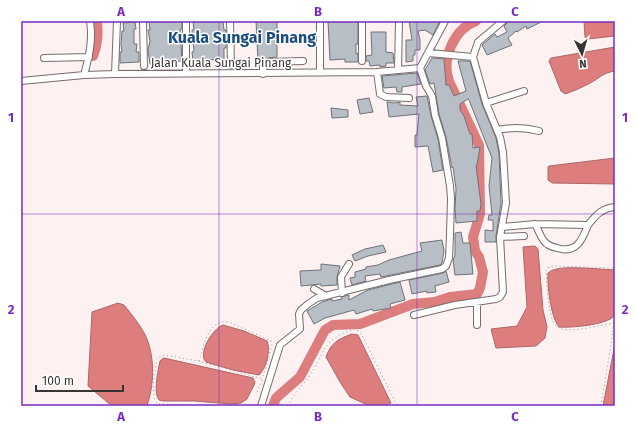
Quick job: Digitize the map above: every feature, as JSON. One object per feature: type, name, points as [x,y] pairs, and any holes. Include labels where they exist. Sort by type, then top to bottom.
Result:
[{"type":"street","points":[[84,75],[89,58],[91,39],[90,21]]},
{"type":"street","points":[[115,74],[117,21]]},
{"type":"street","points":[[142,21],[144,66]]},
{"type":"street","points":[[186,21],[186,73]]},
{"type":"street","points":[[230,21],[231,64]]},
{"type":"street","points":[[320,21],[320,73]]},
{"type":"street","points":[[362,21],[362,61]]},
{"type":"street","points":[[398,70],[400,21]]},
{"type":"street","points":[[261,406],[280,345],[300,329],[299,314],[303,308],[317,298],[342,293],[389,280],[442,269],[447,264],[451,223],[449,179],[443,142],[435,115],[432,96],[427,88],[420,68],[432,53],[445,21]]},
{"type":"street","points":[[414,315],[455,305],[498,298],[502,294],[500,237],[506,203],[503,152],[497,130],[486,103],[473,57],[478,42],[503,21]]},
{"type":"street","points":[[432,53],[473,57]]},
{"type":"street","points":[[44,58],[89,58]]},
{"type":"street","points":[[263,74],[263,66],[268,62],[303,61]]},
{"type":"street","name":"Jalan Kuala Sungai Pinang","points":[[21,81],[84,75],[378,72],[420,68]]},
{"type":"street","points":[[378,72],[380,94],[386,97],[409,98]]},
{"type":"street","points":[[486,103],[524,91]]},
{"type":"street","points":[[497,130],[523,127],[538,131]]},
{"type":"street","points":[[535,224],[546,243],[565,250],[571,249],[577,246],[588,225],[595,216],[602,210],[615,206]]},
{"type":"street","points":[[502,226],[535,224],[588,225]]},
{"type":"street","points":[[500,237],[524,236]]},
{"type":"street","points":[[342,293],[340,277],[349,264]]},
{"type":"street","points":[[314,289],[326,296]]},
{"type":"street","points":[[477,302],[477,324]]},
{"type":"path","points":[[614,323],[572,330],[564,330],[556,327],[552,321],[548,300],[546,272],[547,268],[552,266],[615,268]]},
{"type":"path","points":[[601,406],[615,319]]},
{"type":"path","points":[[198,361],[211,329],[219,323],[229,322],[271,341],[272,345],[263,379],[257,392]]},
{"type":"path","points":[[288,406],[309,376],[327,345],[338,335],[355,329],[362,333],[397,406]]},
{"type":"path","points":[[228,406],[158,404],[154,400],[153,395],[158,358],[164,355],[198,361],[263,379]]},
{"type":"shaded area","points":[[584,21],[615,21],[615,36],[588,39],[585,37]]},
{"type":"shaded area","points":[[615,47],[615,71],[605,74],[589,84],[568,93],[565,94],[561,91],[549,61],[551,58]]},
{"type":"shaded area","points":[[615,158],[615,184],[552,183],[548,180],[549,166]]},
{"type":"shaded area","points":[[535,246],[538,249],[543,310],[547,327],[545,338],[536,346],[496,348],[491,329],[517,326],[527,307],[523,247]]},
{"type":"shaded area","points":[[560,268],[615,270],[614,316],[604,322],[596,324],[559,327],[556,323],[552,309],[548,285],[548,273]]},
{"type":"shaded area","points":[[118,303],[124,305],[137,321],[150,347],[153,372],[147,406],[112,406],[88,386],[92,312]]},
{"type":"shaded area","points":[[223,325],[244,331],[267,341],[267,359],[262,372],[259,375],[233,370],[206,362],[203,353],[207,342],[215,331]]},
{"type":"shaded area","points":[[352,334],[358,335],[391,403],[384,406],[370,406],[350,397],[340,382],[326,357],[330,348],[336,342]]},
{"type":"shaded area","points":[[615,344],[615,406],[603,406]]},
{"type":"shaded area","points":[[164,358],[253,378],[255,383],[247,399],[241,403],[231,404],[159,400],[156,392],[156,382],[160,361]]},
{"type":"building","points":[[149,21],[182,21],[182,29],[180,29],[182,61],[167,62],[167,64],[150,64],[148,50],[150,41],[148,30],[150,30]]},
{"type":"building","points":[[193,21],[223,21],[224,30],[226,30],[226,48],[224,48],[224,59],[193,61]]},
{"type":"building","points":[[256,21],[277,21],[277,57],[258,61]]},
{"type":"building","points":[[328,21],[358,21],[358,44],[356,44],[356,54],[358,53],[358,62],[345,62],[345,59],[330,60]]},
{"type":"building","points":[[409,21],[440,21],[433,35],[425,30],[418,31],[420,50],[415,50],[413,61],[406,62],[406,40],[412,40]]},
{"type":"building","points":[[509,21],[543,21],[527,29],[526,26],[517,32],[516,31],[508,38],[512,45],[487,55],[482,45],[495,34],[497,37],[507,32],[504,26]]},
{"type":"building","points":[[135,22],[136,29],[134,29],[134,44],[137,44],[136,52],[139,52],[139,62],[120,63],[120,52],[122,52],[122,31],[124,31],[123,23]]},
{"type":"building","points":[[371,32],[386,32],[386,52],[393,53],[394,63],[386,63],[386,66],[380,67],[380,65],[370,66],[369,61],[366,61],[366,56],[372,55]]},
{"type":"building","points":[[432,58],[444,59],[446,85],[449,85],[454,96],[466,91],[458,61],[470,61],[482,104],[496,138],[499,153],[501,203],[496,242],[485,242],[485,230],[493,231],[493,220],[488,220],[489,215],[492,215],[489,186],[492,158],[468,99],[460,104],[460,110],[464,116],[470,134],[472,134],[473,148],[480,147],[476,166],[481,204],[480,211],[477,211],[477,221],[456,223],[456,189],[453,167],[452,168],[446,137],[439,114],[434,83],[430,84],[425,70]]},
{"type":"building","points":[[417,73],[421,84],[402,87],[402,92],[397,92],[396,87],[384,88],[382,76]]},
{"type":"building","points":[[427,96],[438,139],[443,170],[433,172],[428,146],[415,147],[415,135],[417,135],[419,114],[389,117],[387,102],[400,102],[400,105],[418,106],[416,97]]},
{"type":"building","points":[[369,98],[373,112],[360,114],[357,100]]},
{"type":"building","points":[[331,108],[348,110],[348,117],[332,118]]},
{"type":"building","points":[[461,232],[463,243],[470,243],[473,274],[455,275],[453,260],[455,255],[455,233]]},
{"type":"building","points":[[442,240],[444,251],[442,263],[440,265],[381,277],[380,274],[365,276],[366,281],[352,285],[350,278],[355,277],[355,272],[366,269],[366,267],[378,265],[389,260],[422,251],[420,243]]},
{"type":"building","points":[[383,245],[386,252],[355,261],[352,255],[365,249]]},
{"type":"building","points":[[321,264],[340,266],[337,277],[337,285],[321,286],[321,284],[301,286],[300,271],[321,270]]},
{"type":"building","points":[[446,271],[449,282],[435,286],[436,292],[427,293],[427,291],[412,294],[409,280],[443,273]]},
{"type":"building","points":[[400,282],[405,300],[390,304],[391,308],[373,311],[372,309],[356,314],[354,310],[325,318],[314,324],[307,311],[322,302],[332,299],[332,301],[342,299],[341,297],[349,295],[349,300],[368,290]]},
{"type":"waterway","points":[[93,56],[97,39],[97,21]]},
{"type":"waterway","points":[[273,406],[276,398],[300,377],[325,330],[333,325],[360,324],[413,304],[435,302],[450,297],[477,294],[480,288],[483,272],[479,257],[475,251],[473,237],[480,214],[479,145],[449,81],[447,72],[448,54],[451,46],[461,31],[476,21]]},
{"type":"district","name":"Kuala Sungai Pinang","points":[[242,37]]}]
